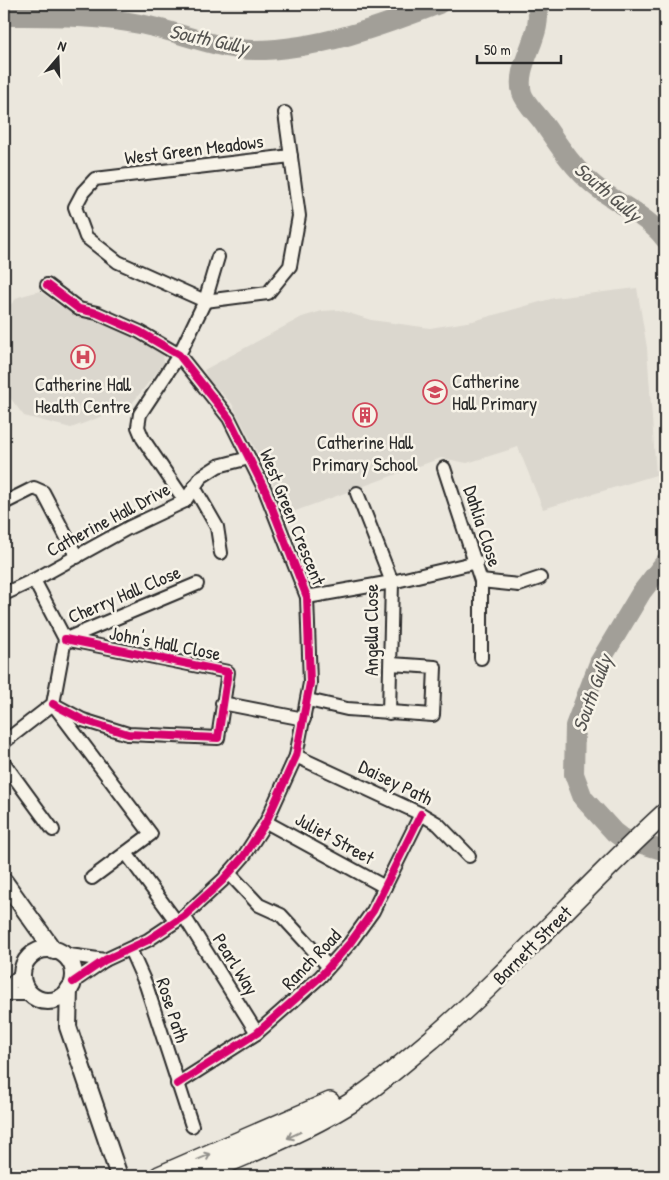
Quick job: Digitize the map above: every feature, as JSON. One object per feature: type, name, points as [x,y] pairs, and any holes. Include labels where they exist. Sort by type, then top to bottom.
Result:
[{"type":"main road","name":"Barnett Street","points":[[196,1176],[298,1134],[350,1103],[394,1071],[473,1004],[552,926],[612,863],[665,813]]},
{"type":"main road","name":"Barnett Street","points":[[159,1176],[295,1119],[394,1071]]},
{"type":"street","points":[[285,113],[291,156]]},
{"type":"street","name":"West Green Meadows","points":[[291,156],[299,216],[290,266],[268,293],[205,301],[118,262],[86,237],[75,207],[83,192],[95,179],[291,156]]},
{"type":"street","points":[[185,501],[143,439],[138,427],[140,414],[179,355],[205,301],[218,257]]},
{"type":"street","name":"West Green Crescent","points":[[47,285],[80,309],[98,313],[140,332],[179,355],[229,418],[265,490],[307,597],[310,684],[296,756],[266,822],[229,873],[180,918],[130,949],[105,960],[71,986]]},
{"type":"street","name":"Catherine Hall Drive","points":[[4,594],[185,501],[200,477],[218,466],[249,458]]},
{"type":"street","name":"Dahlia Close","points":[[444,468],[477,562],[481,581],[481,658]]},
{"type":"street","points":[[194,487],[217,527],[221,553]]},
{"type":"street","points":[[4,502],[34,488],[39,489],[43,492],[77,556]]},
{"type":"street","name":"Angella Close","points":[[357,493],[392,582],[389,713]]},
{"type":"street","points":[[307,597],[392,582],[477,562]]},
{"type":"street","points":[[481,581],[519,585],[540,578]]},
{"type":"street","points":[[4,742],[53,704],[64,639],[34,580]]},
{"type":"street","name":"Cherry Hall Close","points":[[64,639],[197,584]]},
{"type":"street","name":"John's Hall Close","points":[[64,639],[228,672],[222,703]]},
{"type":"street","points":[[308,700],[347,709],[432,715],[436,668],[433,666],[390,664]]},
{"type":"street","points":[[53,704],[83,720],[128,734],[218,738],[222,703],[304,719]]},
{"type":"street","points":[[53,704],[152,834],[92,878]]},
{"type":"street","name":"Daisey Path","points":[[296,756],[421,814],[438,824],[469,856]]},
{"type":"street","points":[[4,763],[53,830]]},
{"type":"street","name":"Ranch Road","points":[[176,1084],[257,1033],[320,976],[350,943],[373,911],[421,814]]},
{"type":"street","name":"Juliet Street","points":[[266,822],[385,887]]},
{"type":"street","name":"Pearl Way","points":[[126,853],[180,918],[257,1033]]},
{"type":"street","points":[[229,873],[259,905],[280,915],[328,966]]},
{"type":"street","points":[[4,881],[32,923],[72,966],[68,1027],[119,1176]]},
{"type":"street","points":[[32,923],[24,985],[68,1027]]},
{"type":"street","name":"Rose Path","points":[[130,949],[146,985],[176,1084],[192,1126]]},
{"type":"street","points":[[4,993],[38,951],[58,952],[105,960]]},
{"type":"street","points":[[4,993],[57,1000],[71,986]]},
{"type":"shaded area","name":"Catherine Hall Primary","points":[[637,288],[647,348],[656,475],[543,509],[518,447],[467,463],[441,458],[287,514],[232,404],[209,380],[204,370],[302,317],[322,311],[339,310],[371,320],[430,328],[473,321],[554,298]]},
{"type":"shaded area","name":"Catherine Hall Health Centre","points":[[40,291],[58,305],[105,325],[129,327],[163,352],[164,363],[130,406],[71,428],[24,416],[8,395],[4,381],[4,311],[18,297]]},
{"type":"waterway","name":"South Gully","points":[[4,16],[72,17],[123,21],[154,27],[212,44],[255,50],[302,46],[325,41],[372,28],[439,4]]},
{"type":"waterway","name":"South Gully","points":[[536,4],[537,26],[522,71],[521,82],[524,97],[580,172],[603,192],[650,224],[665,239]]},
{"type":"waterway","name":"South Gully","points":[[665,562],[641,593],[599,663],[575,726],[574,774],[583,798],[614,832],[622,838],[665,851]]},
{"type":"cycle path","points":[[47,285],[79,309],[97,313],[140,332],[179,355],[229,418],[265,490],[307,597],[310,683],[296,756],[266,822],[244,856],[223,880],[184,916],[148,940],[105,960],[73,982]]},
{"type":"cycle path","points":[[53,704],[83,720],[128,734],[218,738],[228,672],[65,639]]},
{"type":"cycle path","points":[[177,1084],[257,1033],[320,977],[350,943],[373,911],[421,814]]},
{"type":"place","name":"Catherine Hall Health Centre","points":[[83,357]]},
{"type":"place","name":"Catherine Hall Primary","points":[[435,392]]},
{"type":"place","name":"Catherine Hall Primary School","points":[[365,415]]}]
